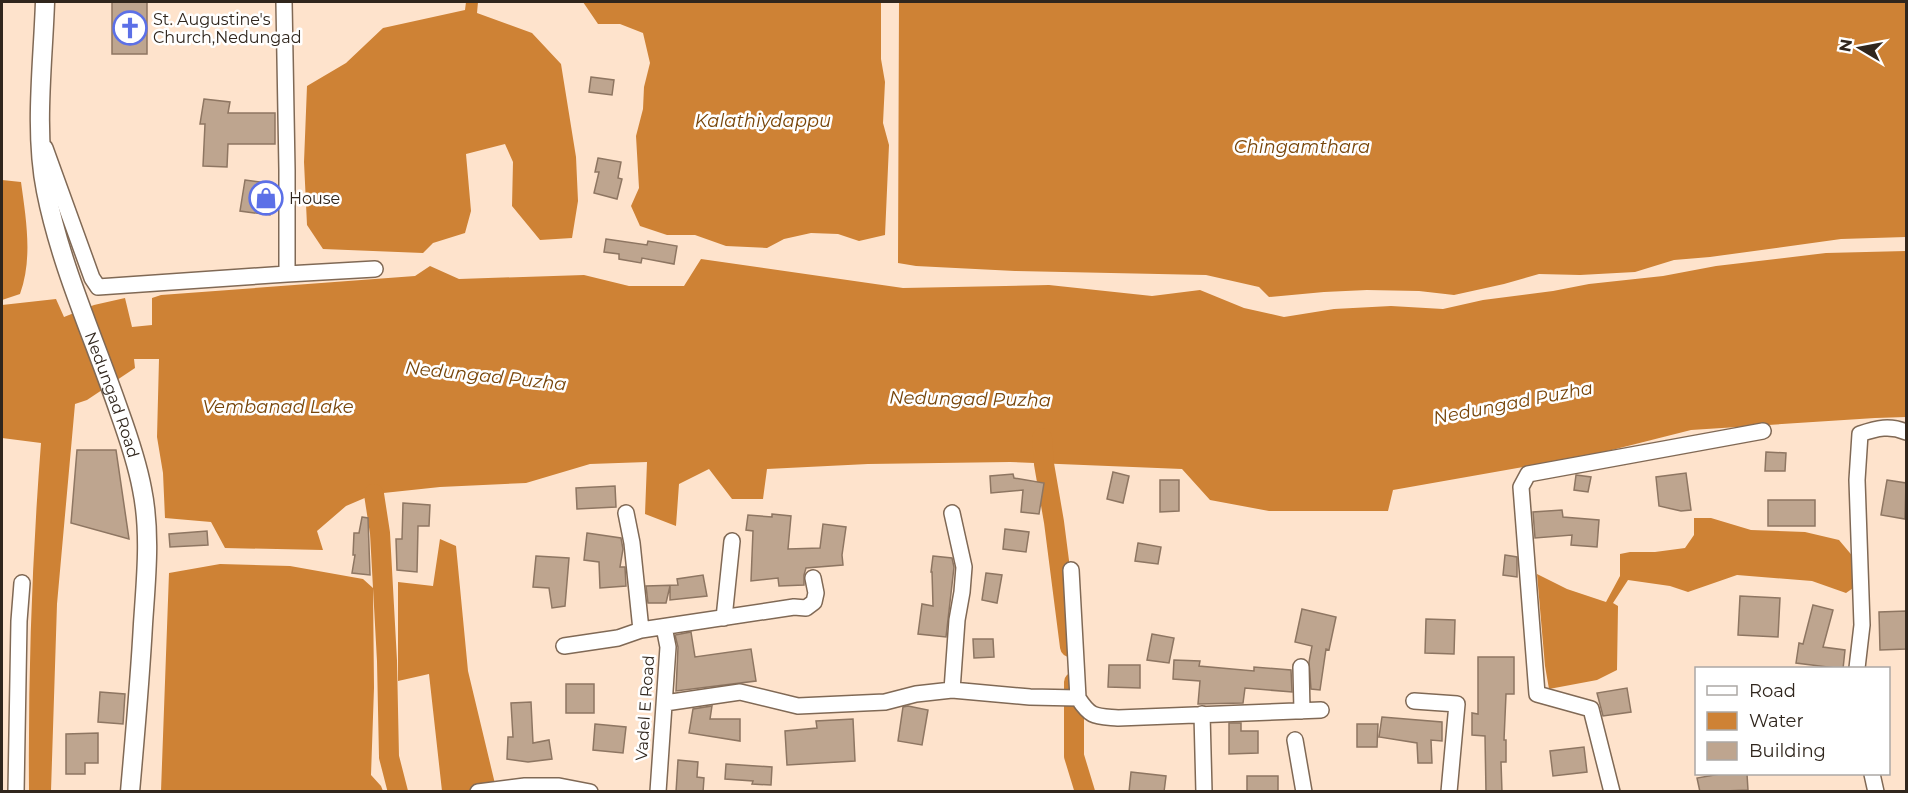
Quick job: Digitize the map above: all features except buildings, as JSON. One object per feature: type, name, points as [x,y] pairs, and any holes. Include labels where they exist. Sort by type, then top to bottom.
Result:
[{"type":"street","name":"Nedungad Road","points":[[45,2],[40,134],[46,190],[56,233],[78,301],[134,453],[143,491],[147,523],[146,588],[130,792]]},
{"type":"street","points":[[284,2],[287,274]]},
{"type":"street","points":[[40,134],[92,278],[98,287],[375,269]]},
{"type":"street","points":[[1857,667],[1862,625],[1857,480],[1860,434],[1877,428],[1895,428],[1906,432]]},
{"type":"street","points":[[1612,792],[1591,709],[1537,694],[1521,487],[1528,474],[1763,431]]},
{"type":"street","points":[[626,513],[632,543],[641,630]]},
{"type":"street","points":[[952,513],[964,567],[957,620],[952,690]]},
{"type":"street","points":[[724,618],[732,541]]},
{"type":"street","points":[[1071,570],[1074,698],[1094,716],[1118,718],[1321,710]]},
{"type":"street","points":[[564,646],[618,638],[641,630],[794,607],[806,608],[814,602],[816,593],[813,578]]},
{"type":"street","points":[[16,792],[19,621],[22,583]]},
{"type":"street","name":"Vadel E Road","points":[[658,792],[668,647],[664,627]]},
{"type":"street","points":[[1301,667],[1302,711]]},
{"type":"street","points":[[665,703],[740,692],[798,706],[885,702],[916,694],[952,690],[1030,697],[1074,698]]},
{"type":"street","points":[[1414,701],[1457,704],[1449,792]]},
{"type":"street","points":[[1202,714],[1204,792]]},
{"type":"street","points":[[1295,740],[1304,792]]},
{"type":"street","points":[[1872,775],[1876,792]]},
{"type":"street","points":[[478,792],[525,786],[559,786],[590,792]]},
{"type":"water","points":[[466,2],[478,2],[477,13],[532,33],[561,64],[576,157],[578,201],[572,238],[540,240],[512,206],[513,162],[505,144],[466,154],[471,211],[465,233],[433,243],[423,253],[323,249],[307,225],[304,162],[307,86],[346,63],[383,28],[465,10]]},
{"type":"water","name":"Kalathiydappu","points":[[583,2],[881,2],[881,59],[885,82],[883,123],[889,145],[885,235],[859,241],[838,234],[811,233],[784,239],[767,248],[726,246],[695,235],[667,235],[640,226],[631,206],[639,188],[636,136],[650,63],[643,33],[620,24],[598,24]]},
{"type":"water","name":"Chingamthara","points":[[899,2],[1906,2],[1906,237],[1841,239],[1674,260],[1635,272],[1580,275],[1539,274],[1454,295],[1419,291],[1367,290],[1269,297],[1259,287],[1206,275],[1015,271],[898,263]]},
{"type":"water","points":[[2,180],[21,182],[27,252],[20,294],[2,300]]},
{"type":"water","name":"Vembanad Lake","points":[[1906,251],[1906,417],[1691,430],[1596,454],[1393,490],[1388,511],[1269,511],[1210,500],[1182,469],[1010,462],[868,464],[767,469],[763,499],[732,499],[709,469],[679,484],[676,526],[645,514],[647,462],[590,464],[526,483],[440,487],[374,494],[346,506],[317,531],[323,550],[225,548],[211,522],[165,518],[163,473],[157,437],[159,359],[134,359],[135,368],[87,400],[75,404],[57,604],[51,791],[29,791],[31,617],[41,443],[2,438],[2,305],[56,299],[64,317],[94,305],[125,298],[132,327],[152,325],[152,298],[161,295],[415,276],[430,266],[459,279],[584,275],[629,286],[684,286],[701,259],[903,288],[1049,285],[1152,296],[1200,290],[1244,308],[1284,317],[1334,309],[1391,306],[1443,309],[1483,300],[1589,284],[1663,276],[1716,266],[1826,253]]},
{"type":"water","points":[[1694,518],[1711,518],[1751,530],[1805,532],[1839,540],[1855,559],[1856,586],[1846,593],[1812,581],[1737,575],[1688,592],[1670,586],[1628,580],[1613,603],[1618,606],[1617,670],[1597,680],[1549,689],[1537,574],[1567,589],[1606,602],[1620,576],[1620,554],[1685,548],[1694,535]]},
{"type":"water","points":[[440,539],[456,546],[468,671],[496,788],[475,791],[442,791],[429,674],[398,681],[398,582],[433,586]]},
{"type":"water","points":[[220,564],[290,566],[363,579],[373,588],[374,688],[371,775],[383,791],[161,791],[169,573]]},
{"type":"waterway","points":[[1042,438],[1070,647]]},
{"type":"waterway","points":[[374,494],[380,533],[387,661],[389,757],[398,792]]},
{"type":"waterway","points":[[1074,682],[1074,756],[1085,792]]},
{"type":"place","name":"St. Augustine's Church,Nedungad","points":[[130,28]]},
{"type":"place","name":"House","points":[[266,198]]},
{"type":"water label","name":"Nedungad Puzha","points":[[486,376]]},
{"type":"water label","name":"Nedungad Puzha","points":[[970,399]]},
{"type":"water label","name":"Nedungad Puzha","points":[[1513,403]]}]
